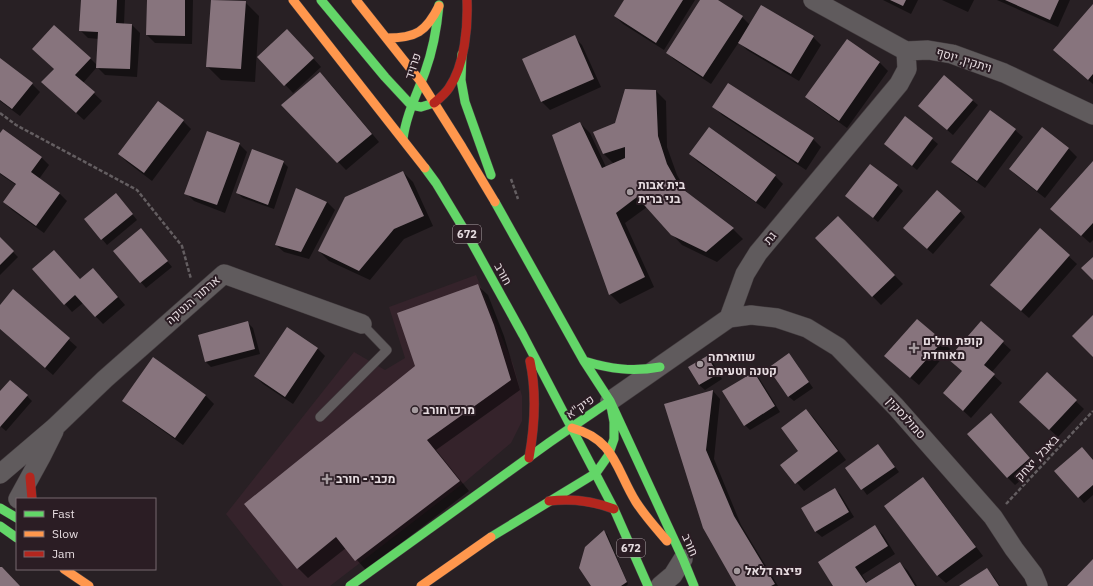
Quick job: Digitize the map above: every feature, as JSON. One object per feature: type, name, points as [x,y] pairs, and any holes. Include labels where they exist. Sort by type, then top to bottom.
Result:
[{"type":"main road","name":"חורב","points":[[293,0],[364,92],[403,139],[440,190],[471,241],[596,473],[614,509],[648,586]]},
{"type":"main road","points":[[321,0],[385,77],[411,105],[421,107],[434,103],[442,96],[451,85],[462,54]]},
{"type":"main road","name":"חורב","points":[[356,0],[421,82],[462,147],[511,230],[584,361],[610,401],[684,560],[694,586]]},
{"type":"main road","points":[[467,0],[468,13],[462,54],[461,80],[466,107],[511,230]]},
{"type":"main road","name":"פרויד","points":[[403,139],[406,119],[421,82],[434,40],[439,3]]},
{"type":"main road","points":[[387,38],[410,37],[424,30],[434,18],[439,3]]},
{"type":"main road","points":[[523,335],[531,364],[535,398],[535,425],[528,458]]},
{"type":"main road","points":[[584,361],[618,370],[646,370],[660,367]]},
{"type":"main road","name":"פיק\"א","points":[[350,586],[610,401],[614,422],[614,432],[607,460],[596,473],[500,532],[421,586]]},
{"type":"main road","points":[[572,428],[582,430],[590,434],[601,442],[610,452],[624,482],[650,522],[684,560]]},
{"type":"main road","points":[[30,477],[32,498]]},
{"type":"main road","points":[[549,501],[576,499],[593,502],[614,509]]},
{"type":"main road","points":[[8,515],[16,535]]},
{"type":"main road","points":[[65,570],[87,585]]},
{"type":"main road","points":[[74,570],[87,585]]},
{"type":"street","points":[[813,0],[906,51]]},
{"type":"street","name":"ויתקין, יוסף","points":[[906,51],[928,50],[952,54],[1004,72],[1093,115]]},
{"type":"street","name":"גת","points":[[729,318],[745,274],[758,253],[898,84],[907,69],[906,51]]},
{"type":"street","name":"ארתור הנטקה","points":[[0,474],[55,427],[105,378],[224,274],[362,324]]},
{"type":"street","name":"סמולנסקין","points":[[729,318],[751,315],[777,318],[808,328],[838,347],[896,407],[993,517],[1032,574],[1038,586]]},
{"type":"street","points":[[610,401],[729,318]]},
{"type":"street","name":"ארתור הנטקה","points":[[18,498],[44,452],[55,427]]},
{"type":"street","name":"ארתור הנטקה","points":[[8,515],[16,501]]},
{"type":"street","points":[[660,586],[673,575],[684,560]]},
{"type":"lane","points":[[320,417],[387,350],[362,324]]},
{"type":"path","points":[[0,113],[16,125],[137,190],[182,246],[196,297]]},
{"type":"path","name":"באבל, יצחק","points":[[993,517],[1093,411]]},
{"type":"shaded area","name":"מרכז חורב","points":[[476,275],[513,364],[522,396],[522,421],[511,443],[465,482],[330,586],[283,586],[226,514],[354,352],[385,370],[405,358],[389,307]]},
{"type":"building","points":[[81,0],[117,0],[116,23],[132,24],[130,69],[96,68],[98,32],[79,31]]},
{"type":"building","points":[[147,0],[185,0],[185,36],[146,35]]},
{"type":"building","points":[[211,0],[246,1],[241,69],[206,67]]},
{"type":"building","points":[[624,0],[683,0],[656,43],[614,16]]},
{"type":"building","points":[[700,0],[718,0],[743,16],[703,77],[666,53]]},
{"type":"building","points":[[890,0],[906,0],[903,6]]},
{"type":"building","points":[[1005,0],[1059,0],[1050,20]]},
{"type":"building","points":[[1093,4],[1093,74],[1088,80],[1053,50]]},
{"type":"building","points":[[761,5],[814,36],[791,74],[738,43]]},
{"type":"building","points":[[54,25],[91,58],[75,75],[95,92],[76,113],[41,82],[54,69],[32,49]]},
{"type":"building","points":[[287,29],[314,58],[284,86],[257,57]]},
{"type":"building","points":[[575,35],[594,79],[541,102],[522,59]]},
{"type":"building","points":[[847,39],[880,62],[839,121],[805,97]]},
{"type":"building","points":[[0,58],[33,83],[12,109],[0,100]]},
{"type":"building","points":[[320,72],[372,134],[337,163],[281,105]]},
{"type":"building","points":[[944,75],[973,100],[947,130],[918,106]]},
{"type":"building","points":[[728,83],[814,138],[798,163],[712,107]]},
{"type":"building","name":"בית אבות בני ברית","points":[[625,89],[656,90],[658,136],[667,164],[680,187],[734,228],[706,252],[671,235],[637,197],[616,213],[645,277],[609,295],[552,135],[580,122],[602,168],[625,158],[625,147],[603,154],[593,132],[615,123]]},
{"type":"building","points":[[158,101],[184,120],[144,173],[118,154]]},
{"type":"building","points":[[990,110],[1016,129],[977,181],[951,162]]},
{"type":"building","points":[[905,116],[933,138],[912,166],[884,144]]},
{"type":"building","points":[[709,127],[776,175],[756,202],[689,154]]},
{"type":"building","points":[[1042,127],[1069,148],[1037,191],[1009,169]]},
{"type":"building","points":[[3,129],[42,157],[31,172],[60,193],[36,226],[3,202],[16,184],[0,173],[0,133]]},
{"type":"building","points":[[207,131],[240,143],[217,205],[184,194]]},
{"type":"building","points":[[252,149],[284,161],[268,205],[236,193]]},
{"type":"building","points":[[1093,161],[1093,223],[1081,236],[1050,209]]},
{"type":"building","points":[[870,164],[898,185],[873,218],[845,196]]},
{"type":"building","points":[[403,171],[424,216],[394,229],[359,271],[318,251],[345,197]]},
{"type":"building","points":[[296,188],[327,202],[301,252],[275,245]]},
{"type":"building","points":[[937,190],[961,211],[927,249],[903,228]]},
{"type":"building","points":[[116,193],[133,214],[101,240],[84,219]]},
{"type":"building","points":[[838,216],[895,275],[872,297],[815,238]]},
{"type":"building","points":[[141,228],[168,261],[140,283],[113,251]]},
{"type":"building","points":[[1040,228],[1070,255],[1021,311],[990,285]]},
{"type":"building","points":[[0,237],[14,251],[0,265]]},
{"type":"building","points":[[54,250],[80,279],[93,268],[118,297],[95,317],[75,295],[64,305],[32,269]]},
{"type":"building","points":[[1093,257],[1093,280],[1081,268]]},
{"type":"building","name":"מרכז חורב","points":[[478,284],[494,325],[511,380],[427,440],[460,481],[355,561],[336,537],[297,569],[244,504],[415,366],[397,313]]},
{"type":"building","points":[[13,289],[70,338],[45,368],[0,329],[0,305]]},
{"type":"building","points":[[1093,315],[1093,357],[1072,336]]},
{"type":"building","name":"קופת חולים מאוחדת","points":[[917,319],[943,341],[910,378],[884,356]]},
{"type":"building","points":[[248,321],[255,349],[205,362],[198,335]]},
{"type":"building","points":[[981,321],[1004,341],[984,365],[995,374],[963,411],[943,393],[962,371],[948,359]]},
{"type":"building","points":[[287,327],[318,348],[285,397],[254,376]]},
{"type":"building","points":[[789,353],[809,382],[788,397],[768,368]]},
{"type":"building","points":[[707,356],[718,374],[699,385],[688,367]]},
{"type":"building","points":[[153,357],[206,395],[175,438],[122,401]]},
{"type":"building","points":[[754,372],[775,406],[744,426],[722,391]]},
{"type":"building","points":[[1047,372],[1077,400],[1049,430],[1019,402]]},
{"type":"building","points":[[10,380],[28,395],[0,427],[0,391]]},
{"type":"building","points":[[713,390],[706,450],[734,516],[775,584],[771,586],[736,586],[703,528],[664,404]]},
{"type":"building","points":[[806,409],[838,451],[795,484],[780,465],[798,451],[781,428]]},
{"type":"building","points":[[991,413],[1030,458],[1007,478],[967,434]]},
{"type":"building","points":[[878,444],[895,467],[861,490],[845,468]]},
{"type":"building","points":[[1082,447],[1093,460],[1093,485],[1078,498],[1054,471]]},
{"type":"building","points":[[923,477],[976,547],[937,576],[884,506]]},
{"type":"building","points":[[835,488],[849,512],[815,532],[801,508]]},
{"type":"building","points":[[875,525],[888,546],[855,567],[866,583],[900,562],[915,586],[833,586],[818,562]]},
{"type":"building","points":[[604,530],[627,582],[621,586],[591,586],[579,568],[585,547]]},
{"type":"building","points":[[1093,559],[1093,586],[1067,586]]},
{"type":"building","points":[[0,567],[2,567],[20,586],[0,586]]},
{"type":"building","points":[[987,568],[999,586],[959,586]]},
{"type":"traffic: fast","points":[[321,0],[385,77],[411,105],[421,107],[434,103]]},
{"type":"traffic: fast","points":[[403,139],[409,113],[430,55],[436,30],[439,5]]},
{"type":"traffic: fast","points":[[462,54],[461,80],[465,102],[491,175]]},
{"type":"traffic: fast","points":[[425,168],[436,183],[471,241],[523,335],[614,509],[648,586]]},
{"type":"traffic: fast","points":[[495,202],[584,361],[610,401],[694,586]]},
{"type":"traffic: fast","points":[[584,361],[622,369],[650,369],[660,367]]},
{"type":"traffic: fast","points":[[350,586],[550,442],[610,401],[614,422],[614,439],[608,456],[596,473],[491,537]]},
{"type":"traffic: fast","points":[[0,508],[16,517]]},
{"type":"traffic: fast","points":[[0,526],[16,537]]},
{"type":"traffic: slow","points":[[293,0],[425,168]]},
{"type":"traffic: slow","points":[[356,0],[421,82],[495,202]]},
{"type":"traffic: slow","points":[[387,38],[406,37],[419,32],[429,22],[439,6]]},
{"type":"traffic: slow","points":[[572,428],[586,433],[606,448],[613,457],[636,502],[667,541]]},
{"type":"traffic: slow","points":[[421,586],[491,537]]},
{"type":"traffic: slow","points":[[65,570],[89,586]]},
{"type":"traffic: jam","points":[[434,103],[449,88],[459,68],[466,33],[467,0]]},
{"type":"traffic: jam","points":[[529,458],[533,434],[534,410],[534,385],[530,361]]},
{"type":"traffic: jam","points":[[30,477],[32,498]]},
{"type":"traffic: jam","points":[[549,501],[582,501],[614,509]]},
{"type":"place","name":"בית אבות בני ברית","points":[[630,192]]},
{"type":"place","name":"קופת חולים מאוחדת","points":[[914,348]]},
{"type":"place","name":"שווארמה קטנה וטעימה","points":[[700,364]]},
{"type":"place","name":"מרכז חורב","points":[[415,410]]},
{"type":"place","name":"מכבי - חורב","points":[[327,479]]},
{"type":"place","name":"פיצה דלאל","points":[[737,571]]}]
